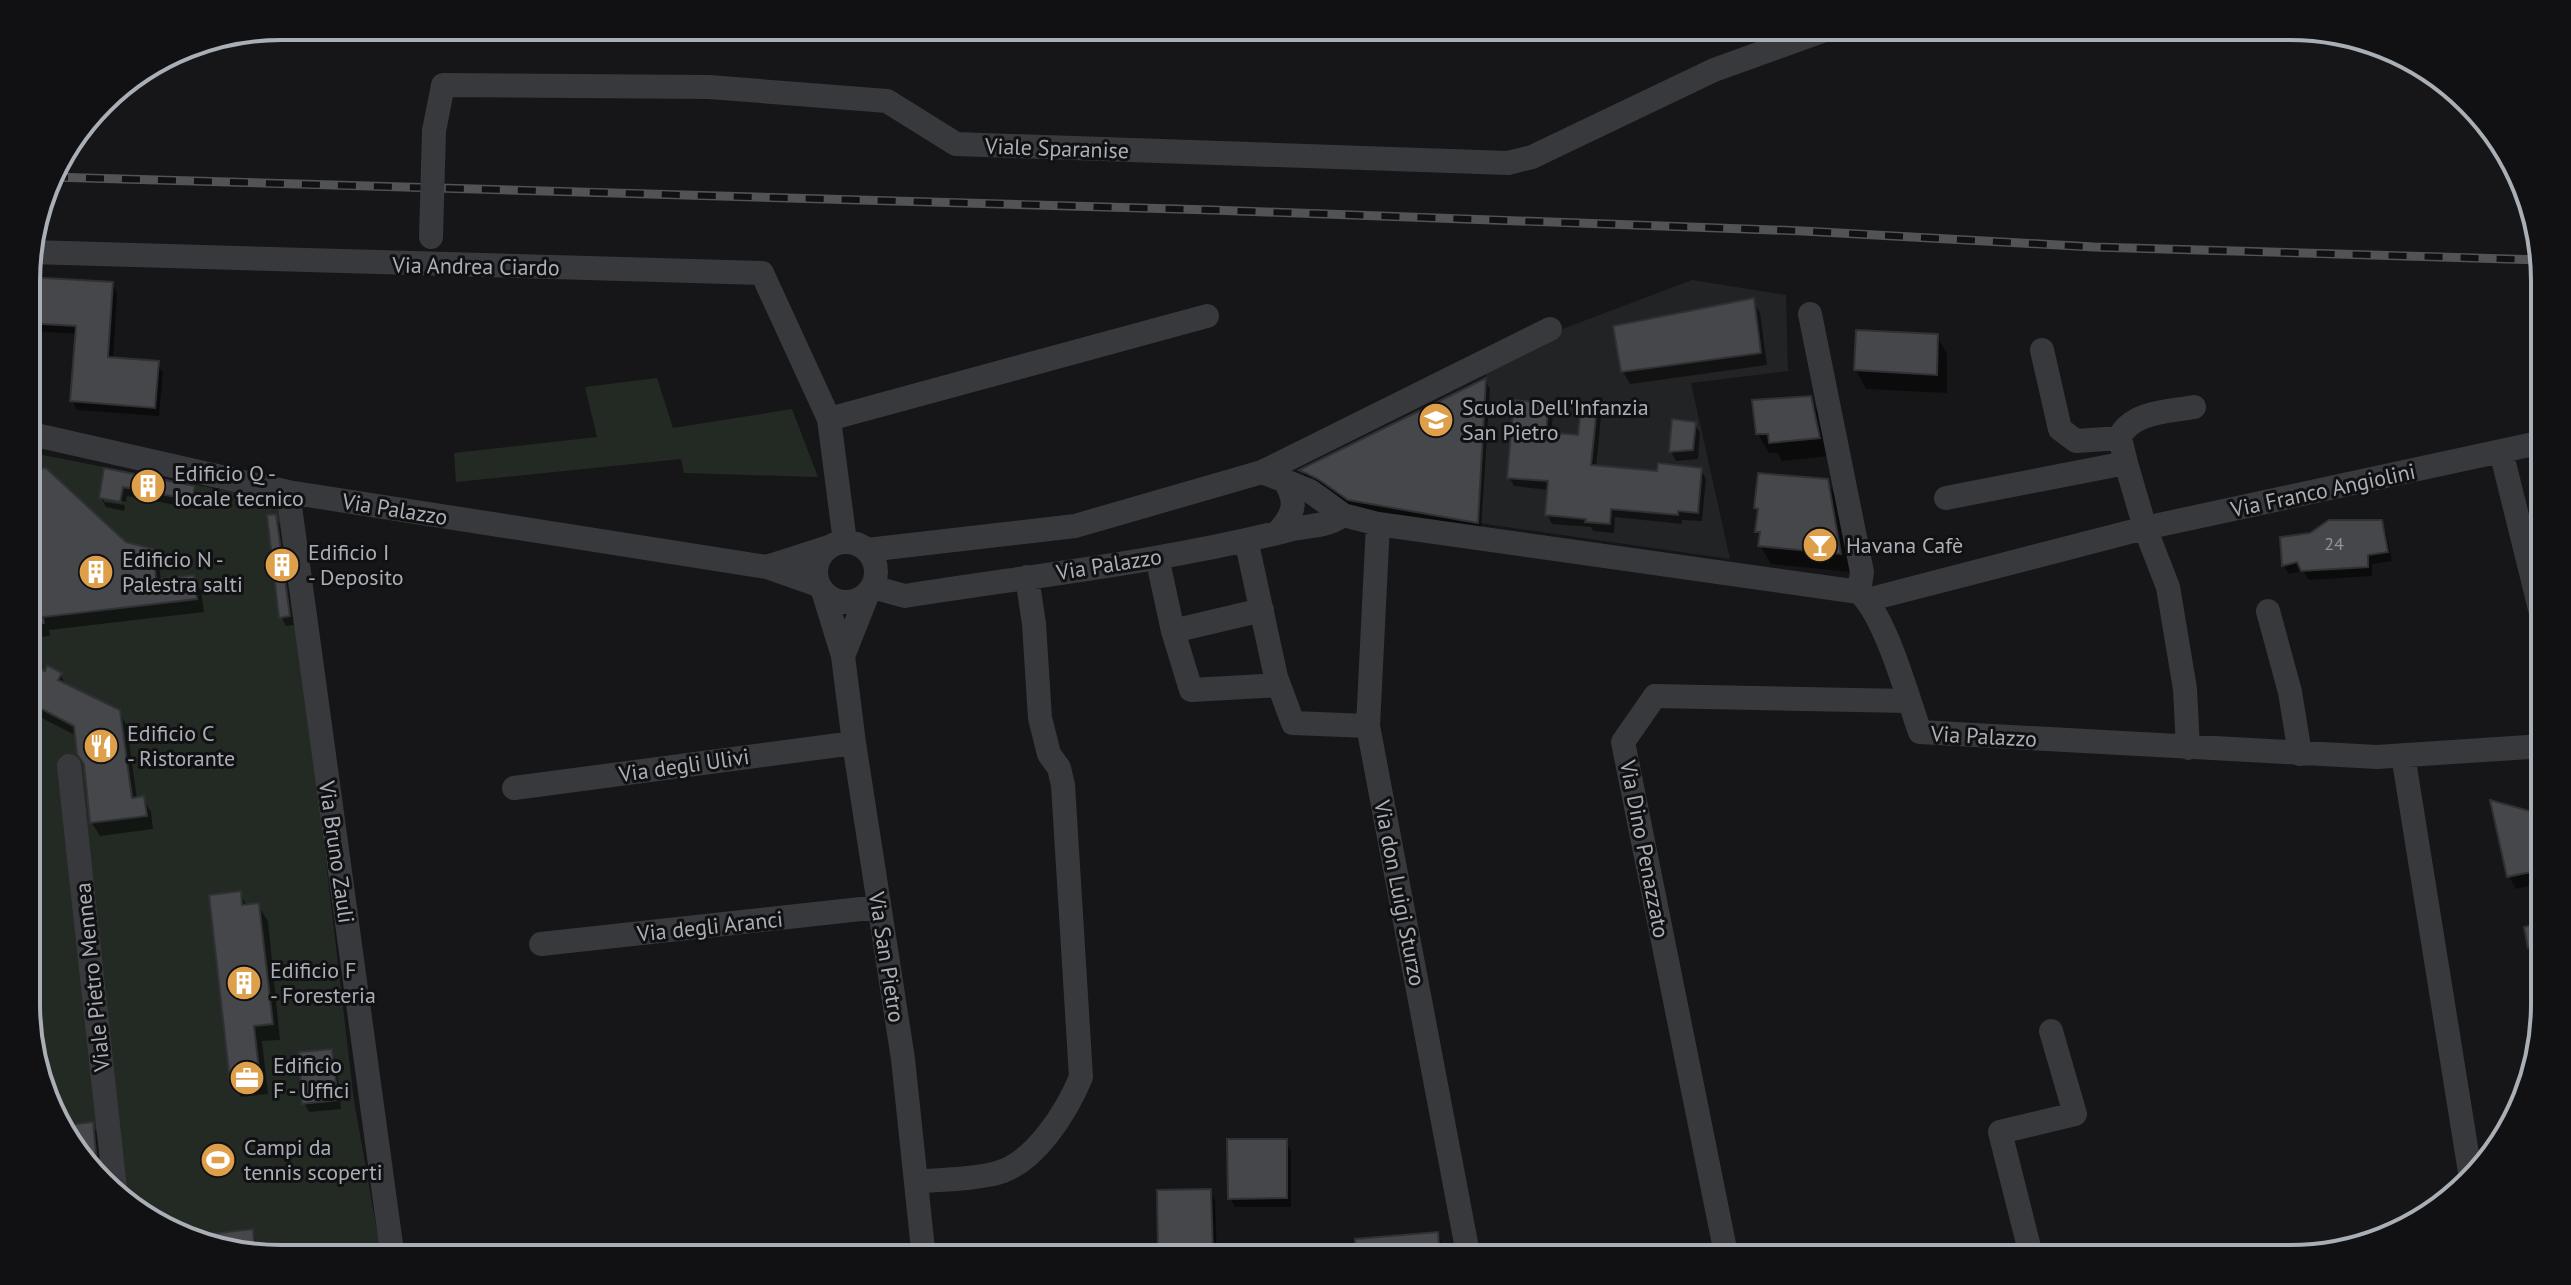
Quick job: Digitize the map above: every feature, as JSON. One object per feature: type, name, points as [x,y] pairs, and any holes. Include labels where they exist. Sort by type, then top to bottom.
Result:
[{"type":"street","name":"Viale Sparanise","points":[[428,265],[434,131],[443,85],[709,87],[887,101],[956,144],[1508,163],[1532,157],[1714,70],[1797,40]]},
{"type":"street","name":"Via Andrea Ciardo","points":[[42,252],[762,273],[829,419],[847,546]]},
{"type":"street","points":[[1273,476],[1310,491],[1343,515],[1378,524],[1863,596],[1862,572],[1810,314]]},
{"type":"street","points":[[829,419],[1207,316]]},
{"type":"street","name":"Via Palazzo","points":[[767,567],[847,546],[1075,526],[1273,476],[1550,329]]},
{"type":"street","points":[[2042,350],[2060,429],[2076,441],[2119,438]]},
{"type":"street","points":[[2188,748],[2185,689],[2168,587],[2145,528],[2119,438],[2136,418],[2194,407]]},
{"type":"street","name":"Via Palazzo","points":[[41,436],[288,492],[767,567],[821,589]]},
{"type":"street","name":"Via Franco Angiolini","points":[[1863,596],[2145,528],[2531,445]]},
{"type":"street","points":[[2501,451],[2531,572]]},
{"type":"street","points":[[1946,498],[2126,463]]},
{"type":"street","points":[[1273,476],[1293,496],[1293,510],[1288,522],[1277,533]]},
{"type":"street","name":"Via Bruno Zauli","points":[[288,492],[391,1245]]},
{"type":"street","name":"Via Palazzo","points":[[870,590],[905,596],[1027,577],[1224,545],[1325,524],[1343,515]]},
{"type":"street","name":"Via don Luigi Sturzo","points":[[1378,524],[1368,726],[1466,1244]]},
{"type":"street","points":[[847,546],[875,564],[876,576],[870,590],[861,599],[846,603],[833,600],[821,589],[816,566],[819,558],[847,546]]},
{"type":"street","points":[[1249,553],[1279,685],[1293,723],[1368,726]]},
{"type":"street","points":[[1160,571],[1173,631],[1191,690],[1279,685]]},
{"type":"street","points":[[916,1182],[998,1173],[1025,1157],[1056,1124],[1070,1103],[1081,1077],[1063,785],[1059,768],[1049,754],[1040,718],[1034,624],[1027,577]]},
{"type":"street","name":"Via San Pietro","points":[[821,589],[843,656],[903,1059],[923,1245]]},
{"type":"street","name":"Via San Pietro","points":[[843,656],[870,590]]},
{"type":"street","name":"Via Palazzo","points":[[1863,596],[1886,639],[1920,732],[2377,757],[2531,747]]},
{"type":"street","points":[[1173,631],[1262,610]]},
{"type":"street","points":[[2268,611],[2290,692],[2300,754]]},
{"type":"street","name":"Via Dino Penazzato","points":[[1724,1244],[1623,742],[1655,696],[1908,701]]},
{"type":"street","name":"Via degli Ulivi","points":[[514,788],[854,743]]},
{"type":"street","points":[[2403,755],[2469,1165]]},
{"type":"street","name":"Viale Pietro Mennea","points":[[69,766],[114,1176]]},
{"type":"street","name":"Via degli Aranci","points":[[541,944],[879,907]]},
{"type":"street","points":[[2028,1244],[2000,1132],[2075,1114],[2051,1031]]},
{"type":"shaded area","points":[[1692,280],[1786,295],[1788,371],[1691,383],[1730,559],[1478,523],[1486,374],[1565,328]]},
{"type":"shaded area","points":[[657,378],[673,428],[792,409],[818,477],[684,473],[681,459],[456,482],[454,453],[597,437],[585,387]]},
{"type":"shaded area","points":[[41,455],[284,502],[354,1101],[380,1245],[265,1244],[234,1240],[174,1220],[134,1195],[111,1174],[90,1151],[58,1096],[48,1066],[40,1004]]},
{"type":"building","points":[[41,278],[113,282],[108,357],[159,361],[155,408],[70,401],[76,326],[41,324]]},
{"type":"building","points":[[1754,298],[1761,353],[1621,372],[1613,326]]},
{"type":"building","points":[[1856,330],[1938,334],[1937,375],[1854,370]]},
{"type":"building","name":"Scuola Dell'Infanzia San Pietro","points":[[1486,378],[1478,523],[1348,500],[1299,470]]},
{"type":"building","points":[[1811,396],[1820,438],[1769,443],[1768,434],[1756,434],[1752,400]]},
{"type":"building","points":[[1514,400],[1549,403],[1546,432],[1578,435],[1581,406],[1597,407],[1591,465],[1657,471],[1658,463],[1702,468],[1698,513],[1678,511],[1678,515],[1611,509],[1610,524],[1545,515],[1548,481],[1507,478]]},
{"type":"building","points":[[1672,419],[1696,422],[1693,450],[1669,452]]},
{"type":"building","name":"Edificio N - Palestra salti","points":[[46,468],[126,542],[153,549],[156,580],[194,575],[197,599],[43,617],[44,623],[41,623],[41,469]]},
{"type":"building","name":"Edificio Q - locale tecnico","points":[[104,468],[195,486],[192,500],[123,487],[120,502],[99,498]]},
{"type":"building","points":[[1758,473],[1828,479],[1841,554],[1758,546],[1760,532],[1755,532],[1758,509],[1754,508]]},
{"type":"building","points":[[276,514],[290,616],[279,618],[267,515]]},
{"type":"building","points":[[2329,520],[2382,520],[2388,552],[2368,555],[2368,567],[2301,571],[2297,562],[2282,566],[2280,537],[2310,533]]},
{"type":"building","name":"Edificio C - Ristorante","points":[[47,665],[62,673],[58,680],[120,710],[132,798],[144,796],[147,816],[90,823],[84,764],[77,754],[74,726],[40,708],[40,669],[45,671]]},
{"type":"building","points":[[2490,800],[2531,811],[2531,872],[2507,877]]},
{"type":"building","name":"Edificio F - Foresteria","points":[[241,891],[242,905],[259,903],[273,1024],[254,1026],[260,1079],[230,1082],[209,895]]},
{"type":"building","points":[[2531,925],[2531,947],[2528,948],[2524,927]]},
{"type":"building","name":"Edificio F - Uffici","points":[[332,1049],[338,1100],[302,1104],[299,1052]]},
{"type":"building","points":[[93,1122],[96,1158],[90,1151],[72,1124]]},
{"type":"building","points":[[1227,1139],[1287,1139],[1287,1198],[1228,1199]]},
{"type":"building","points":[[1211,1189],[1213,1245],[1158,1245],[1157,1190]]},
{"type":"building","points":[[253,1229],[254,1243],[234,1240],[211,1234]]},
{"type":"building","points":[[1438,1232],[1439,1244],[1355,1244],[1355,1239]]},
{"type":"railway","points":[[64,177],[1212,210],[1803,231],[2094,247],[2530,260]]},
{"type":"place","name":"Scuola Dell'Infanzia San Pietro","points":[[1436,420]]},
{"type":"place","name":"Edificio Q - locale tecnico","points":[[148,486]]},
{"type":"place","name":"Havana Cafè","points":[[1820,545]]},
{"type":"place","name":"Edificio I - Deposito","points":[[282,565]]},
{"type":"place","name":"Edificio N - Palestra salti","points":[[96,572]]},
{"type":"place","name":"Edificio C - Ristorante","points":[[101,746]]},
{"type":"place","name":"Edificio F - Foresteria","points":[[244,983]]},
{"type":"place","name":"Edificio F - Uffici","points":[[247,1078]]},
{"type":"place","name":"Campi da tennis scoperti","points":[[218,1160]]}]
